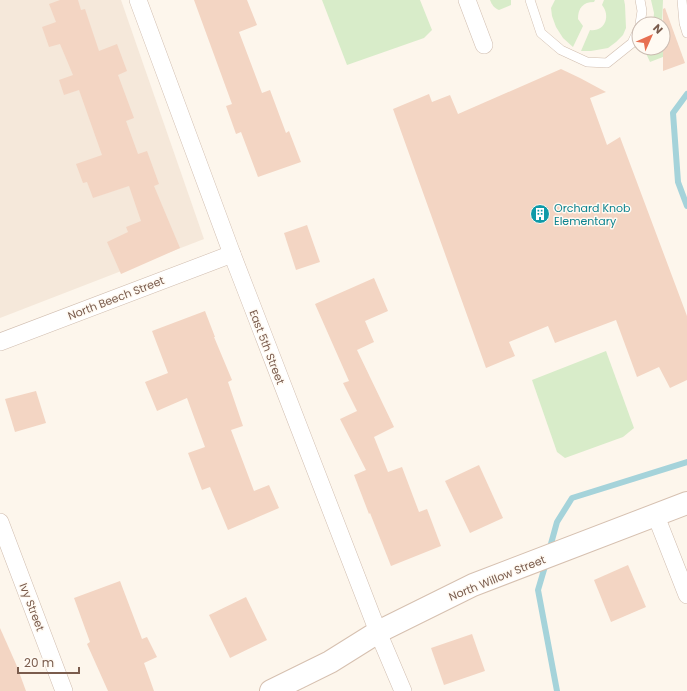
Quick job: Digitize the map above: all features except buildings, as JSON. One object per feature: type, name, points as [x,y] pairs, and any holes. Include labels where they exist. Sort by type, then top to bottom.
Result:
[{"type":"main road","name":"North Willow Street","points":[[271,691],[330,662],[378,632],[473,585],[687,504]]},
{"type":"street","name":"East 5th Street","points":[[138,0],[232,254],[378,632],[403,691]]},
{"type":"street","points":[[467,0],[484,45]]},
{"type":"street","name":"North Beech Street","points":[[0,342],[232,254]]},
{"type":"street","points":[[656,516],[687,595]]},
{"type":"street","name":"Ivy Street","points":[[0,522],[64,691]]},
{"type":"lane","points":[[530,0],[542,33],[561,50],[588,62],[607,63],[631,44]]},
{"type":"lane","points":[[640,0],[641,16]]},
{"type":"lane","points":[[682,0],[684,23],[687,33]]},
{"type":"shaded area","points":[[0,0],[121,0],[204,239],[0,318]]},
{"type":"green space","points":[[322,0],[420,0],[432,30],[424,38],[347,65]]},
{"type":"green space","points":[[490,0],[511,0],[511,5],[499,10],[493,6]]},
{"type":"green space","points":[[555,0],[595,0],[594,2],[584,4],[580,9],[578,19],[583,26],[573,47],[563,38],[556,27],[551,8]]},
{"type":"green space","points":[[604,0],[624,0],[626,28],[623,35],[608,48],[581,51],[590,30],[595,30],[603,26],[605,22],[606,14],[602,5]]},
{"type":"green space","points":[[651,0],[663,0],[662,16],[654,16]]},
{"type":"green space","points":[[647,56],[665,56],[650,62]]},
{"type":"green space","points":[[606,351],[634,428],[623,437],[565,458],[557,452],[532,380]]},
{"type":"waterway","points":[[687,94],[673,113],[678,182],[687,206]]},
{"type":"waterway","points":[[549,551],[557,522],[572,498],[687,462]]},
{"type":"waterway","points":[[546,563],[538,590],[557,691]]},
{"type":"place","name":"Orchard Knob Elementary","points":[[540,214]]}]
